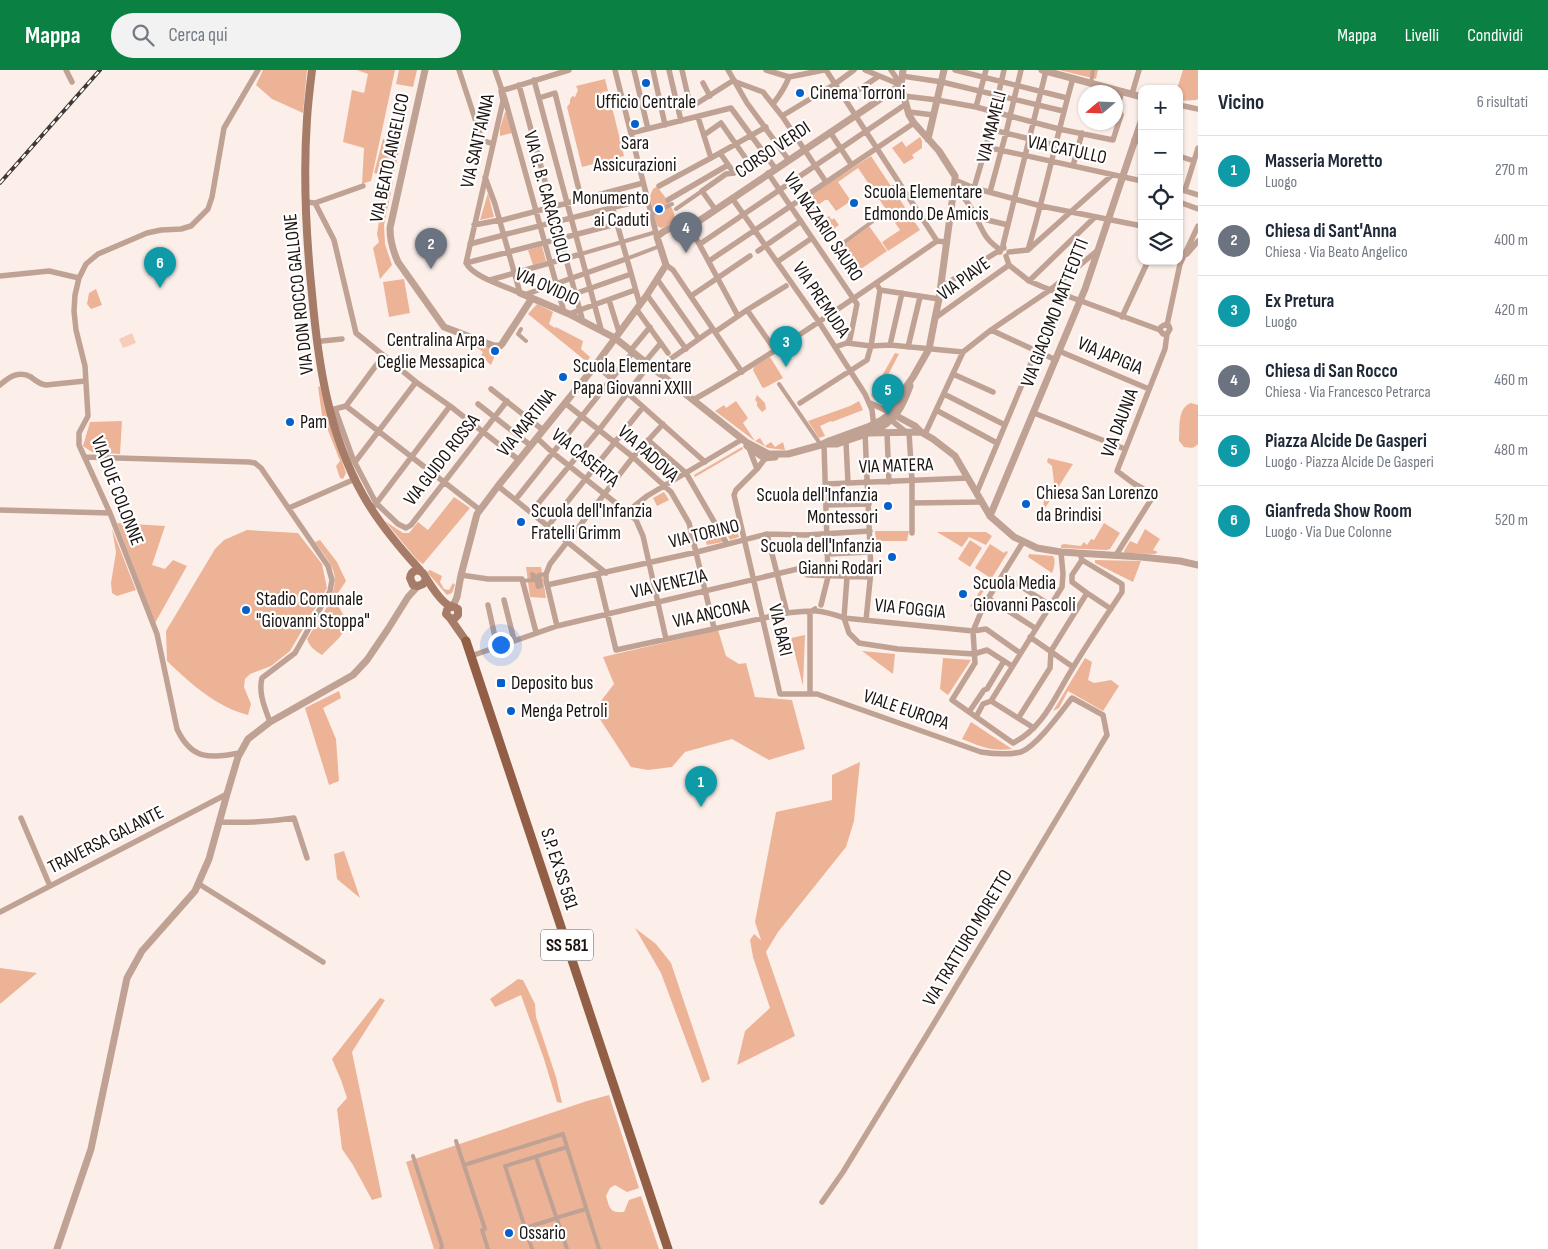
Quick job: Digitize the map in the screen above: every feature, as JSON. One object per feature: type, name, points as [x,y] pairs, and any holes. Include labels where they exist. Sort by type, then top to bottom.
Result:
[{"type":"main road","name":"VIA DON ROCCO GALLONE","points":[[312,70],[307,119],[306,238],[321,373],[333,410],[338,437],[355,480],[363,495],[374,506],[389,535],[420,570]]},
{"type":"main road","points":[[406,554],[410,577],[414,585],[422,583]]},
{"type":"main road","points":[[410,577],[415,571],[420,570],[423,572],[422,583]]},
{"type":"main road","points":[[422,583],[453,611],[466,641]]},
{"type":"main road","name":"S.P. EX SS 581","points":[[466,641],[668,1249]]},
{"type":"street","points":[[66,70],[72,82]]},
{"type":"street","name":"VIA DUE COLONNE","points":[[240,753],[216,757],[199,754],[183,742],[177,729],[157,634],[110,513],[79,444],[79,433],[88,416],[85,366],[76,330],[74,311],[79,278],[86,264],[98,254],[147,233],[191,226],[208,209],[212,197],[224,128],[258,70]]},
{"type":"street","name":"VIA BEATO ANGELICO","points":[[425,70],[390,228],[390,240],[398,262],[444,327],[494,346],[500,346],[532,298]]},
{"type":"street","points":[[459,70],[482,140],[493,144]]},
{"type":"street","name":"VIA SANT'ANNA","points":[[467,264],[474,225],[503,101],[501,91],[552,72],[569,70]]},
{"type":"street","points":[[615,70],[651,215],[666,264],[673,270],[742,372]]},
{"type":"street","points":[[634,70],[648,129]]},
{"type":"street","points":[[653,70],[665,125]]},
{"type":"street","points":[[669,70],[681,121]]},
{"type":"street","points":[[682,70],[690,106]]},
{"type":"street","points":[[728,70],[747,102],[788,159]]},
{"type":"street","points":[[766,70],[789,77],[805,72],[825,70],[937,241]]},
{"type":"street","points":[[782,116],[835,84],[854,70]]},
{"type":"street","points":[[865,70],[901,85]]},
{"type":"street","points":[[891,70],[901,85],[914,123],[939,151],[972,209],[983,233],[991,244],[1004,250]]},
{"type":"street","points":[[928,139],[944,70]]},
{"type":"street","points":[[955,70],[1067,98]]},
{"type":"street","points":[[976,107],[986,70]]},
{"type":"street","points":[[974,188],[986,147],[1004,70]]},
{"type":"street","name":"VIA MAMELI","points":[[990,192],[1011,116],[1021,70]]},
{"type":"street","points":[[1099,85],[1044,70],[1034,122],[1008,225],[1004,250],[1009,265],[1029,281],[1160,330],[1163,334],[1167,334],[1170,330],[1167,325],[1180,265]]},
{"type":"street","points":[[1091,83],[1093,70]]},
{"type":"street","points":[[1132,94],[1139,70]]},
{"type":"street","name":"VIA G. B. CARACCIOLO","points":[[497,71],[544,243],[560,299],[566,313]]},
{"type":"street","points":[[901,85],[903,73],[1063,111]]},
{"type":"street","points":[[845,99],[879,76]]},
{"type":"street","points":[[773,104],[786,86],[789,77]]},
{"type":"street","points":[[1028,250],[1073,78]]},
{"type":"street","points":[[534,80],[601,329]]},
{"type":"street","points":[[678,109],[690,106],[735,81]]},
{"type":"street","points":[[735,81],[763,92],[782,116],[826,182]]},
{"type":"street","points":[[704,83],[710,96]]},
{"type":"street","points":[[519,85],[583,322]]},
{"type":"street","name":"CORSO VERDI","points":[[690,227],[788,159],[901,85]]},
{"type":"street","points":[[1123,91],[1138,96]]},
{"type":"street","points":[[539,98],[555,93],[582,198]]},
{"type":"street","points":[[904,96],[976,107],[1059,129],[1113,140],[1116,130]]},
{"type":"street","points":[[700,244],[906,104]]},
{"type":"street","points":[[1183,106],[1198,109]]},
{"type":"street","points":[[631,133],[730,108],[775,168]]},
{"type":"street","points":[[909,112],[934,115]]},
{"type":"street","points":[[698,117],[711,158]]},
{"type":"street","points":[[704,135],[721,123],[749,163]]},
{"type":"street","points":[[709,261],[914,123]]},
{"type":"street","points":[[659,186],[766,128]]},
{"type":"street","points":[[989,129],[1055,145]]},
{"type":"street","points":[[830,132],[851,164]]},
{"type":"street","points":[[1073,166],[1082,133]]},
{"type":"street","name":"VIA GIACOMO MATTEOTTI","points":[[990,516],[1080,301],[1122,177],[1138,142]]},
{"type":"street","name":"VIA CATULLO","points":[[986,147],[1138,180]]},
{"type":"street","points":[[1183,188],[1198,148]]},
{"type":"street","points":[[720,153],[734,173]]},
{"type":"street","points":[[676,209],[726,174],[734,173],[764,154]]},
{"type":"street","points":[[1183,157],[1194,161]]},
{"type":"street","points":[[467,264],[651,215],[728,165]]},
{"type":"street","name":"VIA NAZARIO SAURO","points":[[768,173],[854,298]]},
{"type":"street","points":[[941,287],[997,252],[1004,250],[1028,250],[1112,175]]},
{"type":"street","points":[[485,177],[506,235],[513,272],[522,294],[572,279],[660,246]]},
{"type":"street","points":[[955,180],[974,188],[1041,206],[1138,225]]},
{"type":"street","points":[[740,438],[748,446],[770,459],[822,445],[846,442],[893,416],[901,394],[929,348],[941,287],[955,180]]},
{"type":"street","points":[[474,225],[501,220],[643,183]]},
{"type":"street","points":[[306,202],[315,203],[363,186]]},
{"type":"street","points":[[878,198],[893,188]]},
{"type":"street","points":[[1183,190],[1198,195]]},
{"type":"street","points":[[702,191],[715,209]]},
{"type":"street","points":[[608,192],[636,290],[639,308],[668,353]]},
{"type":"street","name":"VIA PREMUDA","points":[[732,198],[819,322],[870,403],[868,483],[870,577],[866,620]]},
{"type":"street","points":[[470,244],[647,199]]},
{"type":"street","points":[[315,203],[334,240],[356,332],[416,382],[519,460]]},
{"type":"street","points":[[1183,203],[1198,209]]},
{"type":"street","points":[[975,217],[1008,225]]},
{"type":"street","points":[[1029,281],[1095,217]]},
{"type":"street","points":[[758,251],[801,221]]},
{"type":"street","points":[[839,246],[873,221]]},
{"type":"street","points":[[490,280],[513,272],[656,234],[673,226],[690,227],[738,316]]},
{"type":"street","points":[[1183,258],[1198,226]]},
{"type":"street","points":[[777,262],[812,238]]},
{"type":"street","points":[[693,400],[742,372],[819,322],[937,241],[946,242]]},
{"type":"street","points":[[1183,260],[1198,241]]},
{"type":"street","points":[[923,433],[944,394],[963,352],[1050,290],[1098,250]]},
{"type":"street","points":[[691,296],[750,256]]},
{"type":"street","name":"VIA OVIDIO","points":[[467,264],[470,269],[490,280],[583,322],[617,335],[632,351],[740,438]]},
{"type":"street","name":"VIA MARTINA","points":[[453,611],[477,514],[639,308],[666,264]]},
{"type":"street","name":"VIA PIAVE","points":[[936,318],[1009,265]]},
{"type":"street","points":[[1122,316],[1146,265]]},
{"type":"street","points":[[0,276],[49,271],[79,278]]},
{"type":"street","points":[[560,299],[630,274]]},
{"type":"street","points":[[657,279],[699,339]]},
{"type":"street","points":[[800,403],[867,360],[880,290],[876,283]]},
{"type":"street","points":[[656,370],[699,339],[786,286]]},
{"type":"street","points":[[566,313],[581,310],[636,290]]},
{"type":"street","points":[[880,290],[939,299]]},
{"type":"street","points":[[890,345],[902,293]]},
{"type":"street","points":[[647,295],[686,349]]},
{"type":"street","points":[[908,347],[920,297]]},
{"type":"street","points":[[835,347],[850,339],[857,304],[854,298]]},
{"type":"street","points":[[609,300],[617,335]]},
{"type":"street","points":[[747,310],[775,350]]},
{"type":"street","points":[[1160,330],[1163,325],[1167,325]]},
{"type":"street","points":[[516,499],[650,327]]},
{"type":"street","points":[[521,329],[518,334],[526,341]]},
{"type":"street","points":[[992,330],[1056,360]]},
{"type":"street","name":"VIA DAUNIA","points":[[1116,555],[1154,495],[1117,471],[1165,349],[1167,334]]},
{"type":"street","points":[[322,341],[342,339]]},
{"type":"street","points":[[847,342],[871,346],[890,345],[963,352]]},
{"type":"street","points":[[531,512],[599,430],[661,343]]},
{"type":"street","points":[[977,492],[1036,351]]},
{"type":"street","name":"VIA JAPIGIA","points":[[1059,352],[1149,389]]},
{"type":"street","points":[[383,356],[346,406],[333,410],[374,506],[450,406]]},
{"type":"street","points":[[596,364],[705,462]]},
{"type":"street","points":[[0,385],[18,374],[29,376],[42,385],[86,381]]},
{"type":"street","points":[[953,374],[993,392]]},
{"type":"street","points":[[355,462],[416,382]]},
{"type":"street","points":[[779,384],[822,445],[828,577],[821,605],[810,612],[810,694]]},
{"type":"street","points":[[491,389],[543,430]]},
{"type":"street","points":[[944,394],[1005,425]]},
{"type":"street","name":"VIA GUIDO ROSSA","points":[[374,506],[398,524],[406,528],[411,525],[507,401]]},
{"type":"street","name":"VIA PADOVA","points":[[565,403],[633,457],[671,492],[689,523],[714,628]]},
{"type":"street","points":[[870,403],[915,426],[955,456],[990,516],[1014,537],[1023,542],[1037,548],[1081,557],[1116,555],[1180,561],[1198,565]]},
{"type":"street","points":[[478,404],[530,446]]},
{"type":"street","points":[[346,406],[480,510]]},
{"type":"street","points":[[548,526],[643,407]]},
{"type":"street","points":[[936,410],[997,443]]},
{"type":"street","points":[[1034,412],[1125,449]]},
{"type":"street","points":[[893,416],[908,432],[912,481],[912,533]]},
{"type":"street","points":[[557,626],[547,585],[546,574],[550,564],[633,457],[663,424]]},
{"type":"street","points":[[822,445],[829,441],[870,430],[923,433]]},
{"type":"street","points":[[887,432],[889,482]]},
{"type":"street","name":"VIA CASERTA","points":[[537,438],[636,520],[643,536],[666,639]]},
{"type":"street","points":[[740,438],[766,456]]},
{"type":"street","points":[[627,512],[646,496],[705,462],[740,438]]},
{"type":"street","points":[[648,440],[686,472],[727,544]]},
{"type":"street","points":[[846,442],[848,483]]},
{"type":"street","points":[[748,446],[758,467]]},
{"type":"street","points":[[758,467],[766,456]]},
{"type":"street","points":[[84,457],[255,463],[289,508],[328,566],[332,580],[330,591],[295,653],[262,678],[260,684],[261,693],[270,722]]},
{"type":"street","name":"VIA BARI","points":[[758,467],[736,490],[734,495],[780,694]]},
{"type":"street","name":"VIA MATERA","points":[[825,484],[968,478]]},
{"type":"street","points":[[289,508],[355,480]]},
{"type":"street","points":[[498,486],[606,573]]},
{"type":"street","points":[[912,503],[982,502]]},
{"type":"street","points":[[826,505],[869,504]]},
{"type":"street","points":[[0,510],[110,513]]},
{"type":"street","name":"VIA TORINO","points":[[547,585],[598,575],[767,534],[870,531]]},
{"type":"street","points":[[767,534],[787,613]]},
{"type":"street","points":[[1023,542],[984,605],[973,631],[975,664],[952,700],[1013,744],[1034,728],[1047,712],[1073,667],[1122,592],[1122,584],[1081,557]]},
{"type":"street","points":[[827,554],[870,552]]},
{"type":"street","points":[[976,717],[983,704],[991,701],[1063,584],[1061,552]]},
{"type":"street","points":[[1081,557],[1072,575],[1072,582],[1111,609]]},
{"type":"street","name":"VIA VENEZIA","points":[[471,656],[557,626],[806,567],[807,575],[870,577]]},
{"type":"street","points":[[522,582],[533,580],[532,574],[535,576],[538,587],[541,586],[539,575],[546,574]]},
{"type":"street","points":[[1002,574],[1050,606]]},
{"type":"street","points":[[461,575],[488,578],[522,578],[536,632]]},
{"type":"street","points":[[598,575],[608,614]]},
{"type":"street","points":[[408,597],[410,577]]},
{"type":"street","points":[[847,577],[844,618],[849,633],[859,643],[904,649],[974,654],[987,650],[1012,666]]},
{"type":"street","points":[[57,1249],[91,1149],[127,978],[142,952],[186,903],[199,884],[209,859],[240,753],[248,739],[270,722],[353,675],[388,629],[408,597],[422,583]]},
{"type":"street","points":[[1019,717],[1050,668],[1051,651],[1087,593]]},
{"type":"street","points":[[988,598],[1035,628]]},
{"type":"street","points":[[504,600],[514,640]]},
{"type":"street","points":[[488,605],[497,646]]},
{"type":"street","points":[[821,605],[825,611]]},
{"type":"street","name":"VIA ANCONA","points":[[608,614],[616,650],[787,613],[814,610],[825,611]]},
{"type":"street","name":"VIA FOGGIA","points":[[825,611],[844,618],[973,631],[986,629],[1020,653]]},
{"type":"street","points":[[1030,637],[1073,667]]},
{"type":"street","points":[[969,712],[984,690],[987,689],[1004,661]]},
{"type":"street","name":"VIALE EUROPA","points":[[780,694],[817,694],[981,752],[996,754],[1022,751],[1035,743],[1056,717]]},
{"type":"street","name":"VIA TRATTURO MORETTO","points":[[822,1202],[934,1023],[1107,735],[1103,714],[1072,698],[1056,717]]},
{"type":"street","points":[[991,701],[1034,728]]},
{"type":"street","points":[[1047,712],[1056,717]]},
{"type":"street","name":"TRAVERSA GALANTE","points":[[0,912],[227,794]]},
{"type":"street","points":[[21,818],[50,886]]},
{"type":"street","points":[[220,822],[276,821],[294,818],[308,858]]},
{"type":"street","points":[[199,884],[323,962]]},
{"type":"street","points":[[464,1165],[563,1134],[599,1249]]},
{"type":"street","points":[[456,1141],[485,1230],[482,1230],[488,1249]]},
{"type":"street","points":[[532,1249],[505,1166],[567,1147]]},
{"type":"street","points":[[412,1156],[442,1246],[441,1249]]},
{"type":"street","points":[[536,1156],[568,1249]]},
{"type":"street","points":[[525,1228],[586,1209]]},
{"type":"shaded area","points":[[263,70],[307,70],[303,113],[272,99],[256,85]]},
{"type":"shaded area","points":[[357,70],[395,70],[371,181],[362,184],[364,148],[343,142],[352,90],[364,93],[368,74]]},
{"type":"shaded area","points":[[399,70],[417,70],[413,87],[396,84]]},
{"type":"shaded area","points":[[1059,70],[1098,70],[1096,79]]},
{"type":"shaded area","points":[[1183,70],[1198,70],[1198,99],[1183,101],[1183,85],[1178,85]]},
{"type":"shaded area","points":[[605,79],[608,91],[602,92],[605,104],[611,103],[624,156],[582,167],[567,107],[572,96],[575,97],[578,90],[576,86]]},
{"type":"shaded area","points":[[505,112],[507,113],[512,133],[500,136],[500,128]]},
{"type":"shaded area","points":[[920,137],[922,148],[912,155],[914,158],[904,164],[892,148],[902,141],[906,147]]},
{"type":"shaded area","points":[[383,139],[401,143],[393,177],[374,173]]},
{"type":"shaded area","points":[[871,156],[920,230],[888,251],[882,242],[900,230],[858,168],[838,182],[851,201],[836,211],[828,200],[814,208],[822,220],[829,216],[832,220],[834,218],[839,225],[824,236],[801,201]]},
{"type":"shaded area","points":[[393,182],[384,225],[385,244],[392,265],[380,279],[373,248],[379,242],[377,234],[383,195],[378,185]]},
{"type":"shaded area","points":[[656,187],[673,210],[675,219],[673,223],[661,228],[657,226],[650,196]]},
{"type":"shaded area","points":[[488,193],[494,217],[480,220]]},
{"type":"shaded area","points":[[869,226],[887,251],[858,271],[841,246]]},
{"type":"shaded area","points":[[542,246],[546,261],[533,265],[528,250]]},
{"type":"shaded area","points":[[404,279],[410,313],[389,317],[383,282]]},
{"type":"shaded area","points":[[96,289],[102,305],[91,309],[87,304],[89,293]]},
{"type":"shaded area","points":[[537,304],[553,312],[549,324],[583,341],[581,349],[590,357],[587,362],[528,314]]},
{"type":"shaded area","points":[[132,333],[136,343],[123,348],[119,339]]},
{"type":"shaded area","points":[[467,338],[491,348],[490,352],[495,355],[491,365],[481,356],[483,352],[466,340]]},
{"type":"shaded area","points":[[895,353],[899,354],[875,400],[871,395]]},
{"type":"shaded area","points":[[770,357],[783,378],[764,388],[753,370],[754,367]]},
{"type":"shaded area","points":[[320,386],[346,473],[343,479],[340,478],[336,466],[340,461],[322,415],[318,387]]},
{"type":"shaded area","points":[[757,395],[765,403],[766,409],[762,412],[755,400]]},
{"type":"shaded area","points":[[736,401],[748,418],[743,423],[755,441],[715,411],[724,405],[726,408]]},
{"type":"shaded area","points":[[859,401],[863,410],[820,426],[825,436],[819,438],[808,421],[850,406]]},
{"type":"shaded area","points":[[1191,403],[1198,405],[1198,444],[1190,448],[1184,447],[1179,441],[1181,414],[1183,409]]},
{"type":"shaded area","points":[[122,421],[120,454],[92,452],[83,446],[90,422]]},
{"type":"shaded area","points":[[760,438],[765,446],[771,442],[775,447],[783,442],[785,450],[768,448],[755,441]]},
{"type":"shaded area","points":[[742,447],[743,449],[695,477],[694,475]]},
{"type":"shaded area","points":[[1048,458],[1073,464],[1042,513],[1044,500],[1054,482],[1052,466],[1047,462]]},
{"type":"shaded area","points":[[664,492],[669,500],[657,506],[653,498]]},
{"type":"shaded area","points":[[454,497],[470,508],[423,564],[417,560],[385,521],[403,533],[409,533],[418,522],[428,530]]},
{"type":"shaded area","points":[[117,523],[165,526],[152,565],[165,569],[173,560],[187,566],[155,623]]},
{"type":"shaded area","points":[[1104,523],[1120,533],[1110,549],[1061,548],[1061,545],[1064,544],[1081,546],[1084,542],[1087,545],[1091,539],[1094,540]]},
{"type":"shaded area","points":[[736,526],[739,537],[730,540],[726,532]]},
{"type":"shaded area","points":[[112,529],[136,590],[117,596],[112,593],[111,583],[116,552]]},
{"type":"shaded area","points":[[1145,529],[1160,539],[1153,550],[1158,552],[1155,554],[1125,553],[1124,551],[1130,541],[1137,544]]},
{"type":"shaded area","name":"Stadio Comunale \"Giovanni Stoppa\"","points":[[247,530],[298,533],[322,564],[327,588],[290,651],[271,666],[250,674],[245,679],[244,687],[251,704],[248,715],[214,700],[194,686],[167,661],[166,631],[215,549],[224,540]]},
{"type":"shaded area","points":[[717,531],[723,542],[707,545],[704,537]]},
{"type":"shaded area","points":[[875,531],[909,531],[907,541],[876,541]]},
{"type":"shaded area","points":[[937,532],[986,532],[992,536],[986,545],[969,537],[962,547]]},
{"type":"shaded area","points":[[320,540],[337,562],[346,581],[334,599],[349,624],[339,638],[322,655],[309,644],[307,639],[331,599],[335,581],[331,565],[315,542]]},
{"type":"shaded area","points":[[970,540],[982,548],[970,567],[958,559]]},
{"type":"shaded area","points":[[990,544],[1004,553],[1008,552],[973,608],[970,606],[989,577],[975,568]]},
{"type":"shaded area","points":[[1029,554],[1053,556],[1055,562],[1052,573],[1028,557]]},
{"type":"shaded area","points":[[1095,560],[1141,561],[1133,582],[1095,563]]},
{"type":"shaded area","points":[[526,567],[541,567],[546,598],[530,597]]},
{"type":"shaded area","points":[[430,570],[442,576],[440,582],[444,589],[449,590],[453,583],[455,585],[452,593],[447,595],[427,572]]},
{"type":"shaded area","points":[[718,630],[726,656],[739,664],[746,663],[755,697],[792,700],[805,749],[769,760],[732,739],[685,752],[672,767],[648,770],[631,767],[594,710],[614,684],[603,657]]},
{"type":"shaded area","points":[[805,635],[803,686],[791,638]]},
{"type":"shaded area","points":[[862,651],[895,654],[893,674]]},
{"type":"shaded area","points":[[943,658],[971,660],[948,695],[940,689]]},
{"type":"shaded area","points":[[1085,658],[1092,662],[1088,680],[1094,683],[1111,680],[1119,686],[1103,711],[1068,691],[1059,708],[1053,711]]},
{"type":"shaded area","points":[[339,691],[341,698],[323,708],[336,739],[339,781],[329,785],[305,708]]},
{"type":"shaded area","points":[[971,722],[1012,749],[992,749],[962,739]]},
{"type":"shaded area","points":[[860,762],[854,821],[846,847],[778,932],[766,952],[795,1036],[737,1065],[745,1031],[770,1008],[753,957],[750,940],[754,934],[761,940],[755,922],[776,812],[832,800],[832,775]]},
{"type":"shaded area","points":[[344,851],[360,898],[337,879],[334,854]]},
{"type":"shaded area","points":[[635,928],[656,944],[671,963],[710,1079],[702,1083],[661,973]]},
{"type":"shaded area","points":[[0,968],[37,973],[0,1004]]},
{"type":"shaded area","points":[[518,979],[523,980],[535,1004],[536,1017],[556,1077],[562,1103],[557,1102],[521,995],[495,1007],[490,999]]},
{"type":"shaded area","points":[[380,998],[385,1000],[352,1052],[382,1197],[372,1200],[342,1149],[337,1109],[347,1098],[332,1059]]},
{"type":"shaded area","points":[[609,1095],[639,1188],[627,1192],[615,1185],[610,1188],[606,1196],[613,1211],[624,1212],[629,1200],[641,1196],[659,1249],[434,1249],[406,1162]]},
{"type":"railway","points":[[0,183],[100,70]]},
{"type":"place","name":"Ufficio Centrale","points":[[646,83]]},
{"type":"place","name":"Cinema Torroni","points":[[800,93]]},
{"type":"place","name":"Sara Assicurazioni","points":[[635,124]]},
{"type":"place","name":"Scuola Elementare Edmondo De Amicis","points":[[854,203]]},
{"type":"place","name":"Monumento ai Caduti","points":[[659,209]]},
{"type":"place","name":"Chiesa di San Rocco","points":[[686,253]]},
{"type":"place","name":"Chiesa di Sant'Anna","points":[[431,269]]},
{"type":"place","name":"Gianfreda Show Room","points":[[160,288]]},
{"type":"place","name":"Centralina Arpa Ceglie Messapica","points":[[495,351]]},
{"type":"place","name":"Ex Pretura","points":[[786,367]]},
{"type":"place","name":"Scuola Elementare Papa Giovanni XXIII","points":[[563,377]]},
{"type":"place","name":"Piazza Alcide De Gasperi","points":[[888,415]]},
{"type":"place","name":"Pam","points":[[290,422]]},
{"type":"place","name":"Chiesa San Lorenzo da Brindisi","points":[[1026,504]]},
{"type":"place","name":"Scuola dell'Infanzia Montessori","points":[[888,506]]},
{"type":"place","name":"Scuola dell'Infanzia Fratelli Grimm","points":[[521,522]]},
{"type":"place","name":"Scuola dell'Infanzia Gianni Rodari","points":[[892,557]]},
{"type":"place","name":"Scuola Media Giovanni Pascoli","points":[[963,594]]},
{"type":"place","name":"Stadio Comunale \"Giovanni Stoppa\"","points":[[246,610]]},
{"type":"place","name":"Deposito bus","points":[[501,683]]},
{"type":"place","name":"Menga Petroli","points":[[511,711]]},
{"type":"place","name":"Masseria Moretto","points":[[701,807]]},
{"type":"place","name":"Ossario","points":[[509,1233]]}]
